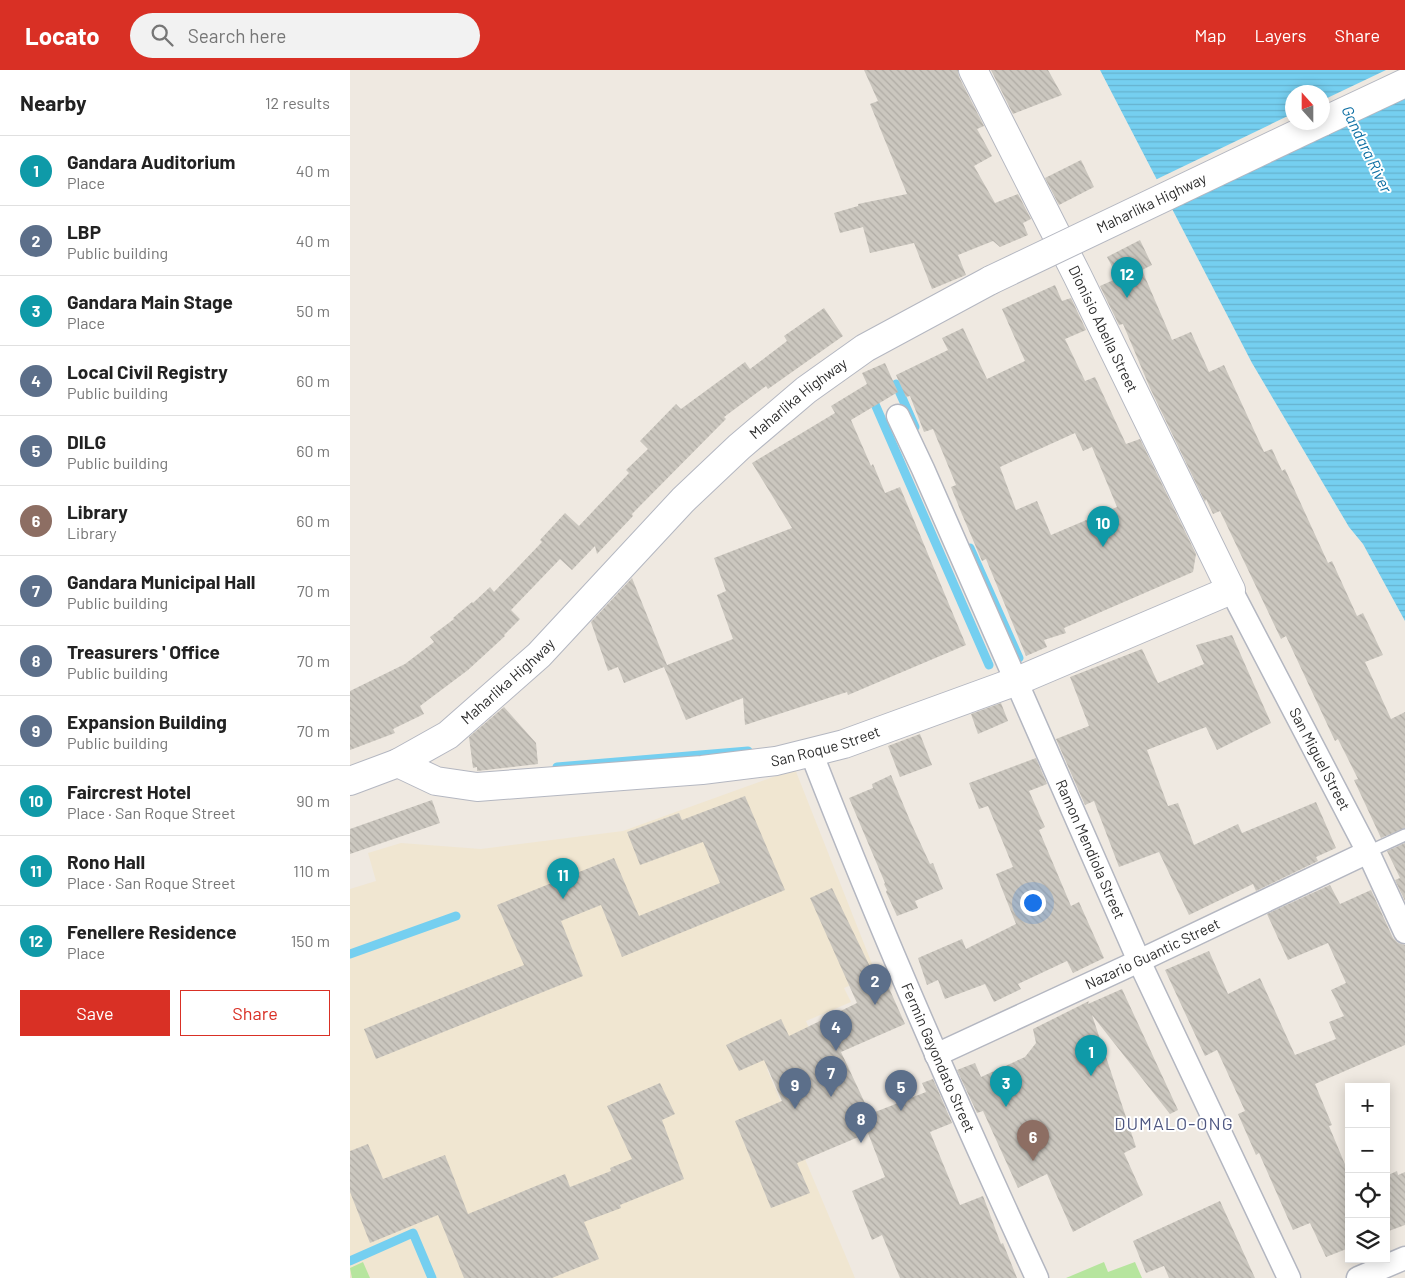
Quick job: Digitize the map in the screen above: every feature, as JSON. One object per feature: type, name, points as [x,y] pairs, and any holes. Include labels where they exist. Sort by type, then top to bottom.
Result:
[{"type":"main road","name":"Dionisio Abella Street","points":[[973,70],[1077,275],[1231,590]]},
{"type":"main road","name":"Maharlika Highway","points":[[1330,118],[1405,83]]},
{"type":"main road","name":"Maharlika Highway","points":[[350,781],[398,763],[448,735],[539,655],[683,500],[739,447],[806,390],[865,348],[991,280],[1305,130]]},
{"type":"main road","name":"San Roque Street","points":[[398,763],[436,781],[476,787],[702,770],[776,761],[844,744],[1017,681],[1231,590]]},
{"type":"street","name":"Ramon Mendiola Street","points":[[898,416],[923,468],[1140,961],[1288,1278]]},
{"type":"street","name":"San Miguel Street","points":[[1231,590],[1368,852],[1405,932]]},
{"type":"street","name":"Fermin Gayondato Street","points":[[811,752],[858,873],[936,1055],[1037,1278]]},
{"type":"street","name":"Nazario Guantic Street","points":[[936,1055],[1140,961],[1368,852]]},
{"type":"street","points":[[1358,1278],[1405,1258]]},
{"type":"lane","points":[[1368,852],[1405,835]]},
{"type":"shaded area","points":[[795,769],[876,974],[844,988],[851,1002],[806,1021],[816,1045],[767,1069],[855,1278],[350,1278],[350,889],[376,881],[368,853],[401,843],[481,849],[623,831]]},
{"type":"green space","points":[[363,1262],[370,1278],[352,1278],[350,1268]]},
{"type":"green space","points":[[1104,1262],[1108,1272],[1135,1262],[1142,1278],[1066,1278]]},
{"type":"water","name":"Gandara River","points":[[1100,70],[1405,70],[1405,621],[1363,544],[1349,527],[1252,363]]},
{"type":"pier","points":[[1386,70],[1405,70],[1405,97],[1169,209],[1155,180],[1285,117],[1285,130],[1330,130],[1330,97]]},
{"type":"building","points":[[864,70],[958,70],[959,77],[984,126],[977,129],[992,156],[974,166],[995,203],[1018,194],[1031,219],[1023,223],[1028,235],[1000,247],[993,241],[958,255],[966,275],[932,289],[914,243],[870,253],[863,227],[840,233],[834,213],[858,206],[858,204],[907,194],[870,104],[878,101]]},
{"type":"building","points":[[991,70],[1048,70],[1062,95],[1013,114]]},
{"type":"building","points":[[1081,160],[1094,187],[1059,205],[1045,178]]},
{"type":"building","points":[[1140,240],[1152,265],[1142,270],[1172,340],[1191,332],[1209,372],[1224,365],[1264,452],[1272,449],[1282,471],[1285,469],[1328,563],[1332,561],[1357,616],[1363,613],[1383,655],[1365,662],[1391,719],[1405,712],[1405,828],[1381,838],[1354,780],[1358,779],[1338,739],[1335,741],[1286,636],[1281,639],[1220,511],[1213,514],[1206,499],[1205,502],[1150,388],[1123,324],[1119,325],[1100,286],[1118,278],[1107,257]]},
{"type":"building","points":[[1055,285],[1062,301],[1071,298],[1086,330],[1065,339],[1085,381],[1095,377],[1126,444],[1140,439],[1196,554],[1193,572],[1064,628],[1066,633],[1044,640],[1047,647],[1026,656],[986,559],[982,561],[961,512],[951,487],[956,485],[933,429],[924,432],[910,396],[906,397],[896,375],[948,350],[942,338],[963,328],[987,379],[1025,361],[1002,309]],"holes":[[[1075,433],[1083,451],[1092,447],[1117,507],[1051,535],[1037,501],[1016,510],[1000,467]]]},
{"type":"building","points":[[824,308],[843,336],[768,389],[766,386],[724,417],[726,419],[632,514],[633,516],[597,554],[595,546],[572,570],[560,559],[511,610],[520,619],[505,636],[468,670],[420,706],[424,714],[393,729],[395,733],[350,750],[350,691],[405,664],[434,642],[430,637],[454,619],[490,587],[494,592],[542,542],[540,540],[565,513],[579,526],[629,473],[626,470],[648,449],[640,441],[676,404],[681,409],[745,362],[750,369],[787,341],[784,336]]},
{"type":"building","points":[[885,363],[898,392],[851,420],[885,493],[900,487],[966,645],[848,695],[847,692],[745,725],[743,698],[686,720],[664,667],[624,683],[618,667],[608,671],[591,622],[632,578],[667,665],[733,639],[717,595],[726,591],[714,558],[792,528],[752,463],[835,413],[831,406],[867,384],[862,373]]},
{"type":"building","points":[[1232,635],[1271,723],[1217,750],[1206,727],[1147,750],[1168,806],[1178,803],[1194,845],[1238,824],[1242,833],[1316,802],[1336,848],[1316,857],[1318,861],[1256,891],[1253,884],[1189,915],[1159,852],[1119,867],[1094,801],[1085,805],[1056,739],[1089,726],[1070,677],[1142,649],[1158,683],[1204,664],[1196,645]]},
{"type":"building","points":[[1001,703],[1008,721],[978,734],[971,714]]},
{"type":"building","points":[[504,707],[536,743],[538,764],[477,771],[477,767],[473,768],[469,737]]},
{"type":"building","points":[[920,734],[932,765],[900,777],[888,746]]},
{"type":"building","points":[[1036,758],[1047,784],[1029,791],[1045,827],[1039,830],[1071,906],[1079,902],[1104,958],[1073,973],[1067,961],[1018,984],[1021,989],[994,1002],[985,984],[945,999],[938,980],[927,985],[918,958],[962,939],[966,949],[1016,924],[996,874],[1013,867],[988,806],[979,809],[969,783]]},
{"type":"building","points":[[891,775],[911,823],[930,864],[933,863],[943,889],[915,901],[918,908],[897,916],[849,798],[873,788],[872,784]]},
{"type":"building","points":[[745,796],[785,890],[622,957],[601,905],[561,921],[583,976],[376,1059],[364,1029],[524,965],[497,905],[614,858],[639,916],[720,883],[703,842],[640,865],[627,832],[679,813],[682,820]]},
{"type":"building","points":[[432,800],[440,823],[350,854],[350,829]]},
{"type":"building","points":[[1405,843],[1405,901],[1395,880],[1400,878],[1387,851]]},
{"type":"building","points":[[1330,885],[1340,904],[1371,890],[1393,938],[1398,943],[1405,945],[1405,1045],[1315,1084],[1332,1125],[1329,1126],[1345,1164],[1345,1250],[1326,1257],[1310,1223],[1293,1230],[1259,1153],[1256,1155],[1238,1114],[1245,1111],[1217,1050],[1205,1056],[1165,970],[1209,951],[1228,994],[1260,978],[1295,1055],[1336,1039],[1329,1022],[1344,1016],[1331,990],[1346,983],[1328,943],[1288,960],[1267,914]]},
{"type":"building","points":[[832,888],[875,977],[877,976],[884,991],[889,988],[905,1024],[841,1052],[870,1114],[926,1092],[922,1083],[933,1079],[952,1123],[930,1132],[960,1205],[983,1196],[1001,1244],[1003,1243],[1017,1278],[900,1278],[882,1235],[872,1240],[852,1191],[885,1177],[868,1133],[797,1163],[810,1193],[771,1208],[735,1121],[782,1101],[764,1060],[739,1071],[726,1045],[781,1019],[789,1036],[857,1003],[810,898]]},
{"type":"building","points":[[1122,989],[1178,1110],[1170,1114],[1092,1015],[1136,1147],[1124,1153],[1143,1195],[1073,1232],[1047,1174],[1018,1188],[983,1111],[977,1113],[957,1070],[975,1063],[981,1077],[1025,1057],[1036,1043],[1033,1029],[1089,1001],[1088,1004]]},
{"type":"building","points":[[660,1083],[675,1114],[662,1120],[684,1179],[620,1205],[621,1208],[584,1222],[599,1259],[552,1278],[464,1278],[438,1215],[370,1243],[350,1192],[350,1151],[368,1144],[383,1179],[445,1155],[468,1214],[565,1174],[570,1187],[611,1171],[610,1168],[632,1159],[607,1106]]},
{"type":"building","points":[[1397,1171],[1398,1175],[1405,1172],[1405,1225],[1390,1231],[1390,1218],[1390,1174]]},
{"type":"building","points":[[1220,1201],[1255,1278],[1169,1278],[1164,1266],[1146,1273],[1133,1241]]},
{"type":"waterway","points":[[896,384],[915,427]]},
{"type":"waterway","points":[[871,395],[989,665]]},
{"type":"waterway","points":[[970,548],[1019,658]]},
{"type":"waterway","points":[[557,767],[748,751]]},
{"type":"waterway","points":[[350,954],[456,916]]},
{"type":"waterway","points":[[350,1261],[413,1233],[432,1278]]},
{"type":"place","name":"Fenellere Residence","points":[[1127,298]]},
{"type":"place","name":"Faircrest Hotel","points":[[1103,547]]},
{"type":"place","name":"Rono Hall","points":[[563,899]]},
{"type":"place","name":"LBP","points":[[875,1005]]},
{"type":"place","name":"Local Civil Registry","points":[[836,1051]]},
{"type":"place","name":"Gandara Auditorium","points":[[1091,1076]]},
{"type":"place","name":"Gandara Municipal Hall","points":[[831,1097]]},
{"type":"place","name":"Gandara Main Stage","points":[[1006,1107]]},
{"type":"place","name":"Expansion Building","points":[[795,1109]]},
{"type":"place","name":"DILG","points":[[901,1111]]},
{"type":"place","name":"Treasurers ' Office","points":[[861,1143]]},
{"type":"place","name":"Library","points":[[1033,1161]]},
{"type":"district","name":"DUMALO-ONG","points":[[1174,1124]]}]
